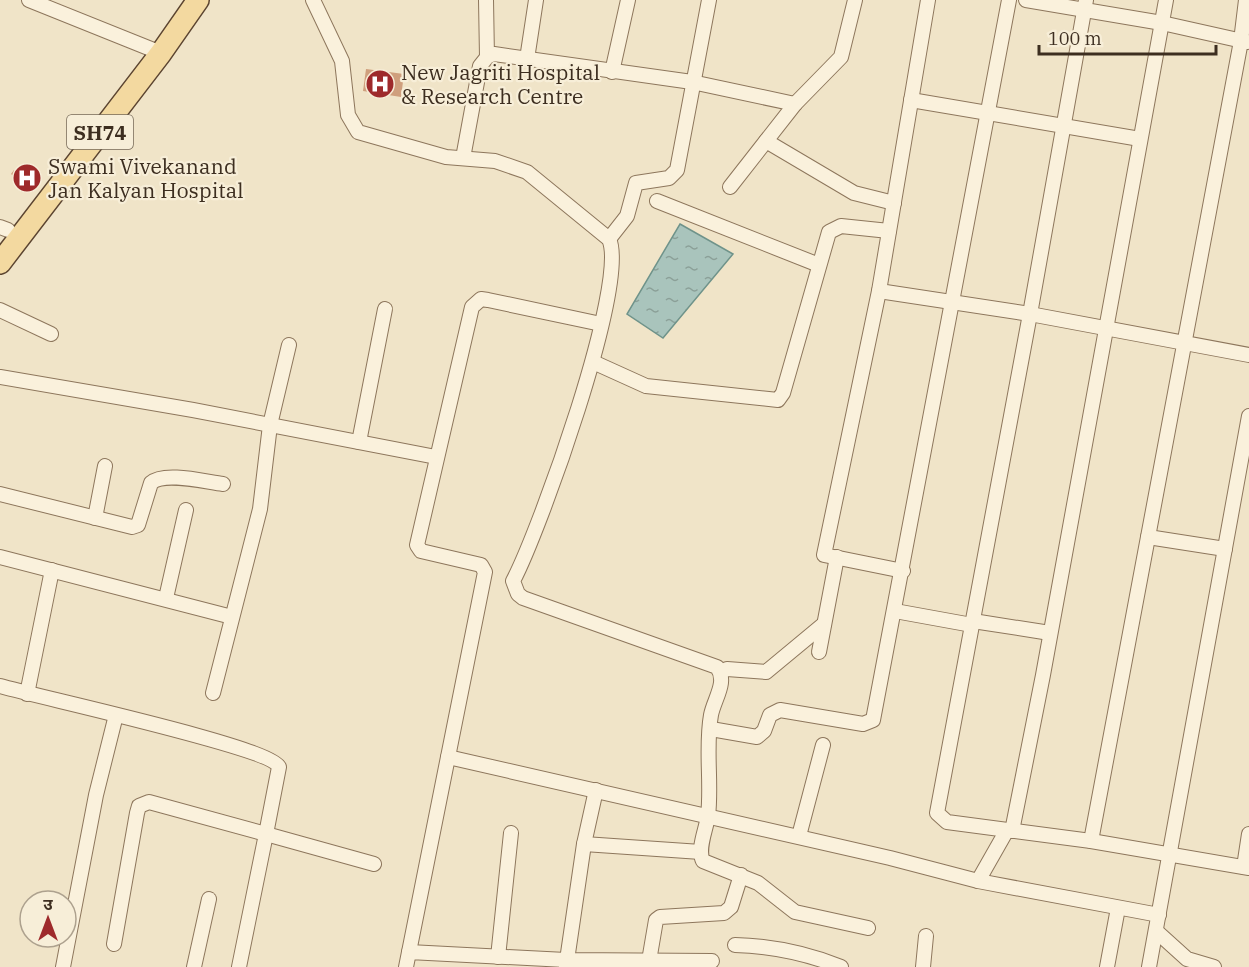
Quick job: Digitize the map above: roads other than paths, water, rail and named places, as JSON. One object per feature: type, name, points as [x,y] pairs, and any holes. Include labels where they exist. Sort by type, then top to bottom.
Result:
[{"type":"main road","name":"SH74","points":[[0,263],[155,50],[182,0]]},
{"type":"main road","name":"SH74","points":[[3,233],[198,0]]},
{"type":"street","points":[[29,0],[155,50]]},
{"type":"street","points":[[313,0],[342,62],[347,108],[358,132],[446,157],[495,161],[527,172],[609,238],[613,250],[601,324],[592,362],[560,464],[513,581],[515,588],[523,598],[717,667],[720,672],[721,685],[711,716],[708,815],[701,858],[707,864],[758,883],[795,912],[807,917],[868,928]]},
{"type":"street","points":[[486,0],[487,57]]},
{"type":"street","points":[[527,59],[537,0]]},
{"type":"street","points":[[612,72],[628,0]]},
{"type":"street","points":[[609,238],[627,216],[636,183],[669,178],[677,170],[709,0]]},
{"type":"street","points":[[730,188],[795,104],[841,57],[855,0]]},
{"type":"street","points":[[903,571],[824,555],[879,291],[928,0]]},
{"type":"street","points":[[711,729],[757,737],[764,731],[770,715],[780,710],[870,724],[875,714],[903,571],[950,303],[1009,0]]},
{"type":"street","points":[[1026,0],[1084,5],[1245,42]]},
{"type":"street","points":[[978,881],[1010,830],[1050,633],[1166,0]]},
{"type":"street","points":[[1091,841],[1183,344],[1245,42],[1246,0]]},
{"type":"street","points":[[1084,5],[1030,314],[936,813],[947,822],[1091,841],[1246,867],[1249,834]]},
{"type":"street","points":[[463,158],[480,66],[487,57],[494,54],[692,82],[795,104]]},
{"type":"street","points":[[911,100],[1063,124],[1140,139]]},
{"type":"street","points":[[766,141],[854,193],[894,203]]},
{"type":"street","points":[[657,201],[819,265]]},
{"type":"street","points":[[592,362],[646,386],[778,400],[783,393],[829,232],[841,226],[889,231]]},
{"type":"street","points":[[879,291],[1030,314],[1249,355]]},
{"type":"street","points":[[406,967],[485,568],[418,549],[436,457],[475,302],[488,300],[601,324]]},
{"type":"street","points":[[359,442],[385,309]]},
{"type":"street","points":[[0,310],[51,334]]},
{"type":"street","points":[[213,693],[260,509],[270,425],[289,345]]},
{"type":"street","points":[[0,377],[436,457]]},
{"type":"street","points":[[1149,967],[1249,416]]},
{"type":"street","points":[[95,518],[105,466]]},
{"type":"street","points":[[0,494],[135,527],[138,525],[151,483],[156,479],[182,478],[223,484]]},
{"type":"street","points":[[166,598],[186,510]]},
{"type":"street","points":[[1148,537],[1225,549]]},
{"type":"street","points":[[0,557],[166,598],[232,617]]},
{"type":"street","points":[[819,652],[837,557]]},
{"type":"street","points":[[27,694],[52,570]]},
{"type":"street","points":[[895,611],[1050,633]]},
{"type":"street","points":[[720,672],[727,669],[766,672],[824,624]]},
{"type":"street","points":[[0,686],[234,745],[273,759],[279,767],[239,967]]},
{"type":"street","points":[[63,967],[96,795],[116,715]]},
{"type":"street","points":[[799,836],[823,745]]},
{"type":"street","points":[[448,757],[799,836],[978,881],[1159,915]]},
{"type":"street","points":[[566,964],[584,844],[596,790]]},
{"type":"street","points":[[114,944],[137,813],[143,803],[161,805],[374,864]]},
{"type":"street","points":[[498,957],[512,832]]},
{"type":"street","points":[[584,844],[701,852]]},
{"type":"street","points":[[649,961],[656,920],[660,917],[724,913],[731,907],[741,875]]},
{"type":"street","points":[[194,967],[209,899]]},
{"type":"street","points":[[1107,967],[1118,908]]},
{"type":"street","points":[[1156,931],[1187,958],[1214,967]]},
{"type":"street","points":[[923,967],[926,936]]},
{"type":"street","points":[[735,945],[762,946],[798,952],[840,967]]},
{"type":"street","points":[[409,952],[566,964],[712,961]]},
{"type":"water","points":[[680,224],[733,254],[663,338],[627,314]]},
{"type":"place","name":"New Jagriti Hospital & Research Centre","points":[[380,84]]},
{"type":"place","name":"Swami Vivekanand Jan Kalyan Hospital","points":[[27,178]]}]
